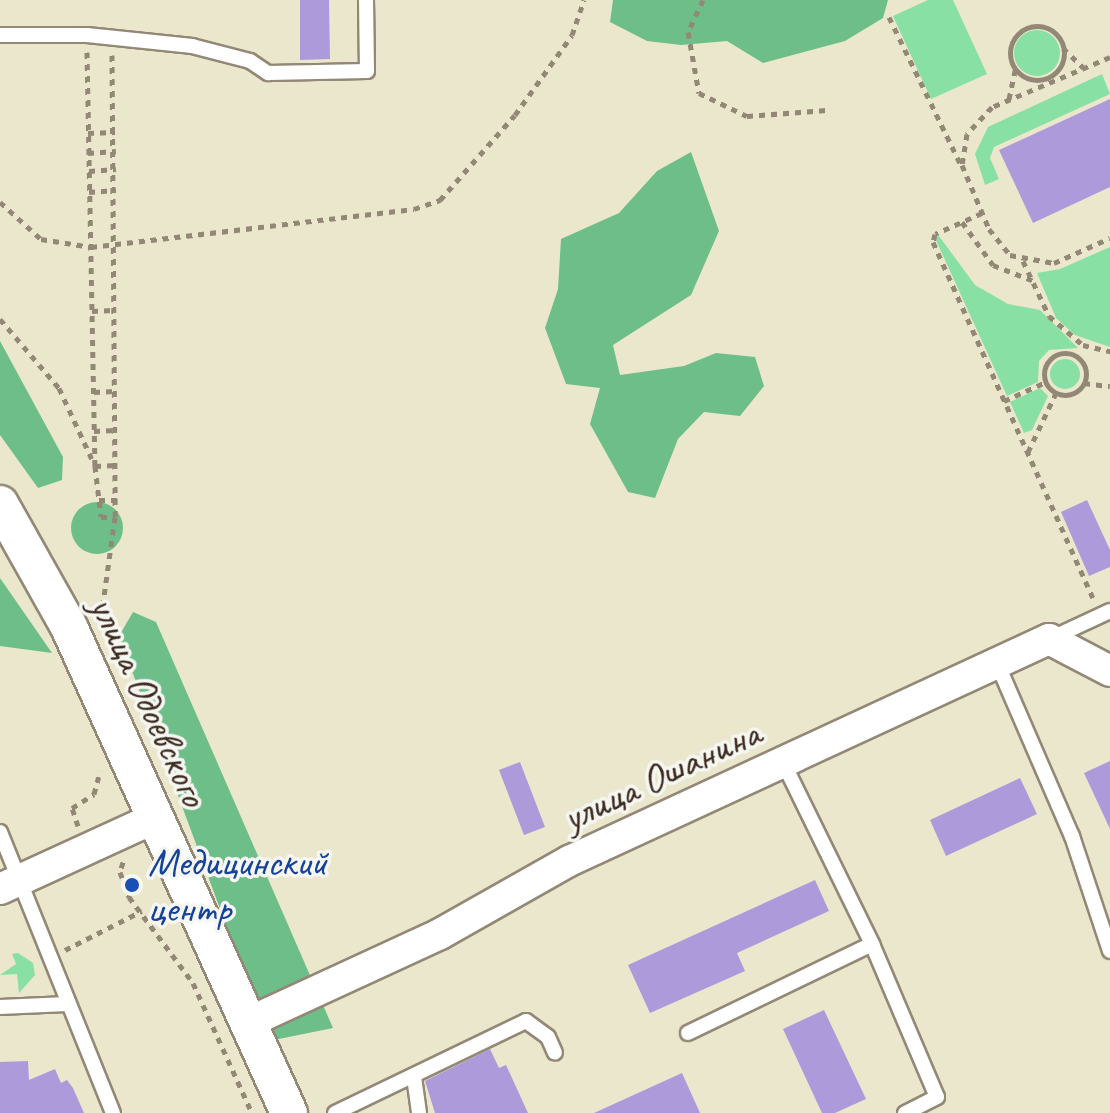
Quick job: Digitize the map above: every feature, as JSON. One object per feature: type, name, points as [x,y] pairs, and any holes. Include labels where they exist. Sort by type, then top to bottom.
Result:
[{"type":"street","name":"улица Одоевского","points":[[0,504],[10,544],[69,627],[289,1113]]},
{"type":"street","points":[[1049,639],[1110,671]]},
{"type":"street","name":"улица Ошанина","points":[[249,1022],[440,934],[569,861],[1049,639]]},
{"type":"street","points":[[9,885],[155,818]]},
{"type":"lane","points":[[0,35],[87,35],[192,46],[250,61],[268,73],[367,71],[366,0]]},
{"type":"lane","points":[[1049,639],[1105,613]]},
{"type":"lane","points":[[997,663],[1072,836],[1110,951]]},
{"type":"lane","points":[[783,762],[872,944],[937,1097],[905,1113]]},
{"type":"lane","points":[[0,832],[9,885],[50,958],[113,1113]]},
{"type":"lane","points":[[688,1033],[872,944]]},
{"type":"lane","points":[[0,1007],[67,1004]]},
{"type":"lane","points":[[335,1113],[414,1077],[434,1062],[526,1021],[548,1037],[555,1053]]},
{"type":"lane","points":[[414,1077],[419,1113]]},
{"type":"path","points":[[0,202],[41,239],[91,247],[375,215],[440,200],[515,115],[572,35],[584,0]]},
{"type":"path","points":[[703,0],[688,32],[699,93],[747,116],[827,110]]},
{"type":"path","points":[[889,17],[952,156],[962,165],[982,213],[1000,245],[1022,260],[1049,316],[1083,345],[1110,351]]},
{"type":"path","points":[[1009,99],[1015,69],[1010,49],[1021,31],[1030,26],[1051,30],[1084,68]]},
{"type":"path","points":[[87,35],[95,466],[101,517],[115,517]]},
{"type":"path","points":[[106,629],[100,614],[112,563],[117,500],[113,310],[116,151],[112,37]]},
{"type":"path","points":[[1015,69],[1022,76],[1043,79],[1060,67],[1063,47]]},
{"type":"path","points":[[962,165],[967,134],[992,107],[1110,57]]},
{"type":"path","points":[[88,133],[115,132]]},
{"type":"path","points":[[88,153],[116,151]]},
{"type":"path","points":[[89,171],[116,169]]},
{"type":"path","points":[[89,192],[116,190]]},
{"type":"path","points":[[982,213],[935,234],[933,242],[1028,453],[1105,613]]},
{"type":"path","points":[[962,222],[993,265],[1034,281]]},
{"type":"path","points":[[1022,260],[1054,263],[1110,238]]},
{"type":"path","points":[[92,311],[113,310]]},
{"type":"path","points":[[0,319],[59,388],[95,466]]},
{"type":"path","points":[[1077,357],[1083,345]]},
{"type":"path","points":[[1077,357],[1053,356],[1046,364],[1046,382],[1056,393],[1066,395],[1084,383],[1110,386]]},
{"type":"path","points":[[1077,357],[1086,372],[1084,383]]},
{"type":"path","points":[[1004,401],[1046,382]]},
{"type":"path","points":[[94,392],[115,391]]},
{"type":"path","points":[[1028,453],[1056,393]]},
{"type":"path","points":[[94,431],[115,430]]},
{"type":"path","points":[[95,466],[116,465]]},
{"type":"path","points":[[99,500],[117,500]]},
{"type":"path","points":[[50,958],[142,911]]},
{"type":"green space","points":[[613,0],[888,0],[883,18],[845,41],[763,63],[727,41],[681,45],[647,41],[610,22]]},
{"type":"green space","points":[[928,0],[953,0],[987,74],[931,99],[893,16]]},
{"type":"green space","points":[[1037,30],[1053,37],[1060,53],[1053,69],[1037,76],[1021,69],[1014,53],[1021,37]]},
{"type":"green space","points":[[1102,74],[1110,94],[994,147],[990,158],[999,179],[985,185],[975,154],[988,127]]},
{"type":"green space","points":[[691,152],[719,231],[691,295],[613,345],[620,375],[684,366],[716,353],[755,357],[764,386],[740,416],[704,412],[678,439],[655,498],[628,492],[590,424],[600,388],[566,384],[545,328],[558,289],[561,239],[619,213],[657,171]]},
{"type":"green space","points":[[939,236],[975,285],[1008,304],[1040,310],[1078,348],[1049,350],[1039,361],[1038,382],[1007,396],[935,238]]},
{"type":"green space","points":[[1110,247],[1110,347],[1075,335],[1056,318],[1037,273],[1060,269]]},
{"type":"green space","points":[[0,341],[63,457],[62,480],[38,488],[0,435]]},
{"type":"green space","points":[[1065,359],[1071,360],[1079,368],[1079,380],[1071,388],[1065,389],[1059,388],[1051,380],[1050,374],[1051,368],[1059,360]]},
{"type":"green space","points":[[1040,388],[1048,396],[1032,430],[1024,433],[1010,402]]},
{"type":"green space","points":[[97,502],[115,510],[123,528],[115,546],[97,554],[79,546],[71,528],[79,510]]},
{"type":"green space","points":[[0,578],[52,653],[0,646]]},
{"type":"green space","points":[[133,612],[156,622],[333,1028],[269,1041],[119,636]]},
{"type":"green space","points":[[18,953],[33,963],[35,975],[19,993],[17,974],[0,975],[16,964],[12,954]]},
{"type":"building","points":[[300,0],[329,0],[330,59],[300,60]]},
{"type":"building","points":[[1110,99],[1110,187],[1033,223],[999,150]]},
{"type":"building","points":[[1087,500],[1110,550],[1110,567],[1089,576],[1061,512]]},
{"type":"building","points":[[1110,761],[1110,829],[1084,773]]},
{"type":"building","points":[[520,762],[545,827],[524,835],[499,770]]},
{"type":"building","points":[[1020,778],[1037,814],[946,856],[930,820]]},
{"type":"building","points":[[815,880],[829,911],[737,953],[745,971],[650,1013],[628,965]]},
{"type":"building","points":[[824,1010],[866,1099],[835,1113],[822,1113],[783,1029]]},
{"type":"building","points":[[490,1049],[499,1068],[506,1065],[528,1113],[435,1113],[425,1081]]},
{"type":"building","points":[[28,1061],[29,1080],[55,1069],[61,1083],[67,1080],[73,1088],[84,1113],[0,1113],[0,1062]]},
{"type":"building","points":[[682,1073],[700,1113],[594,1113]]},
{"type":"place","name":"Медицинский центр","points":[[132,885]]}]
